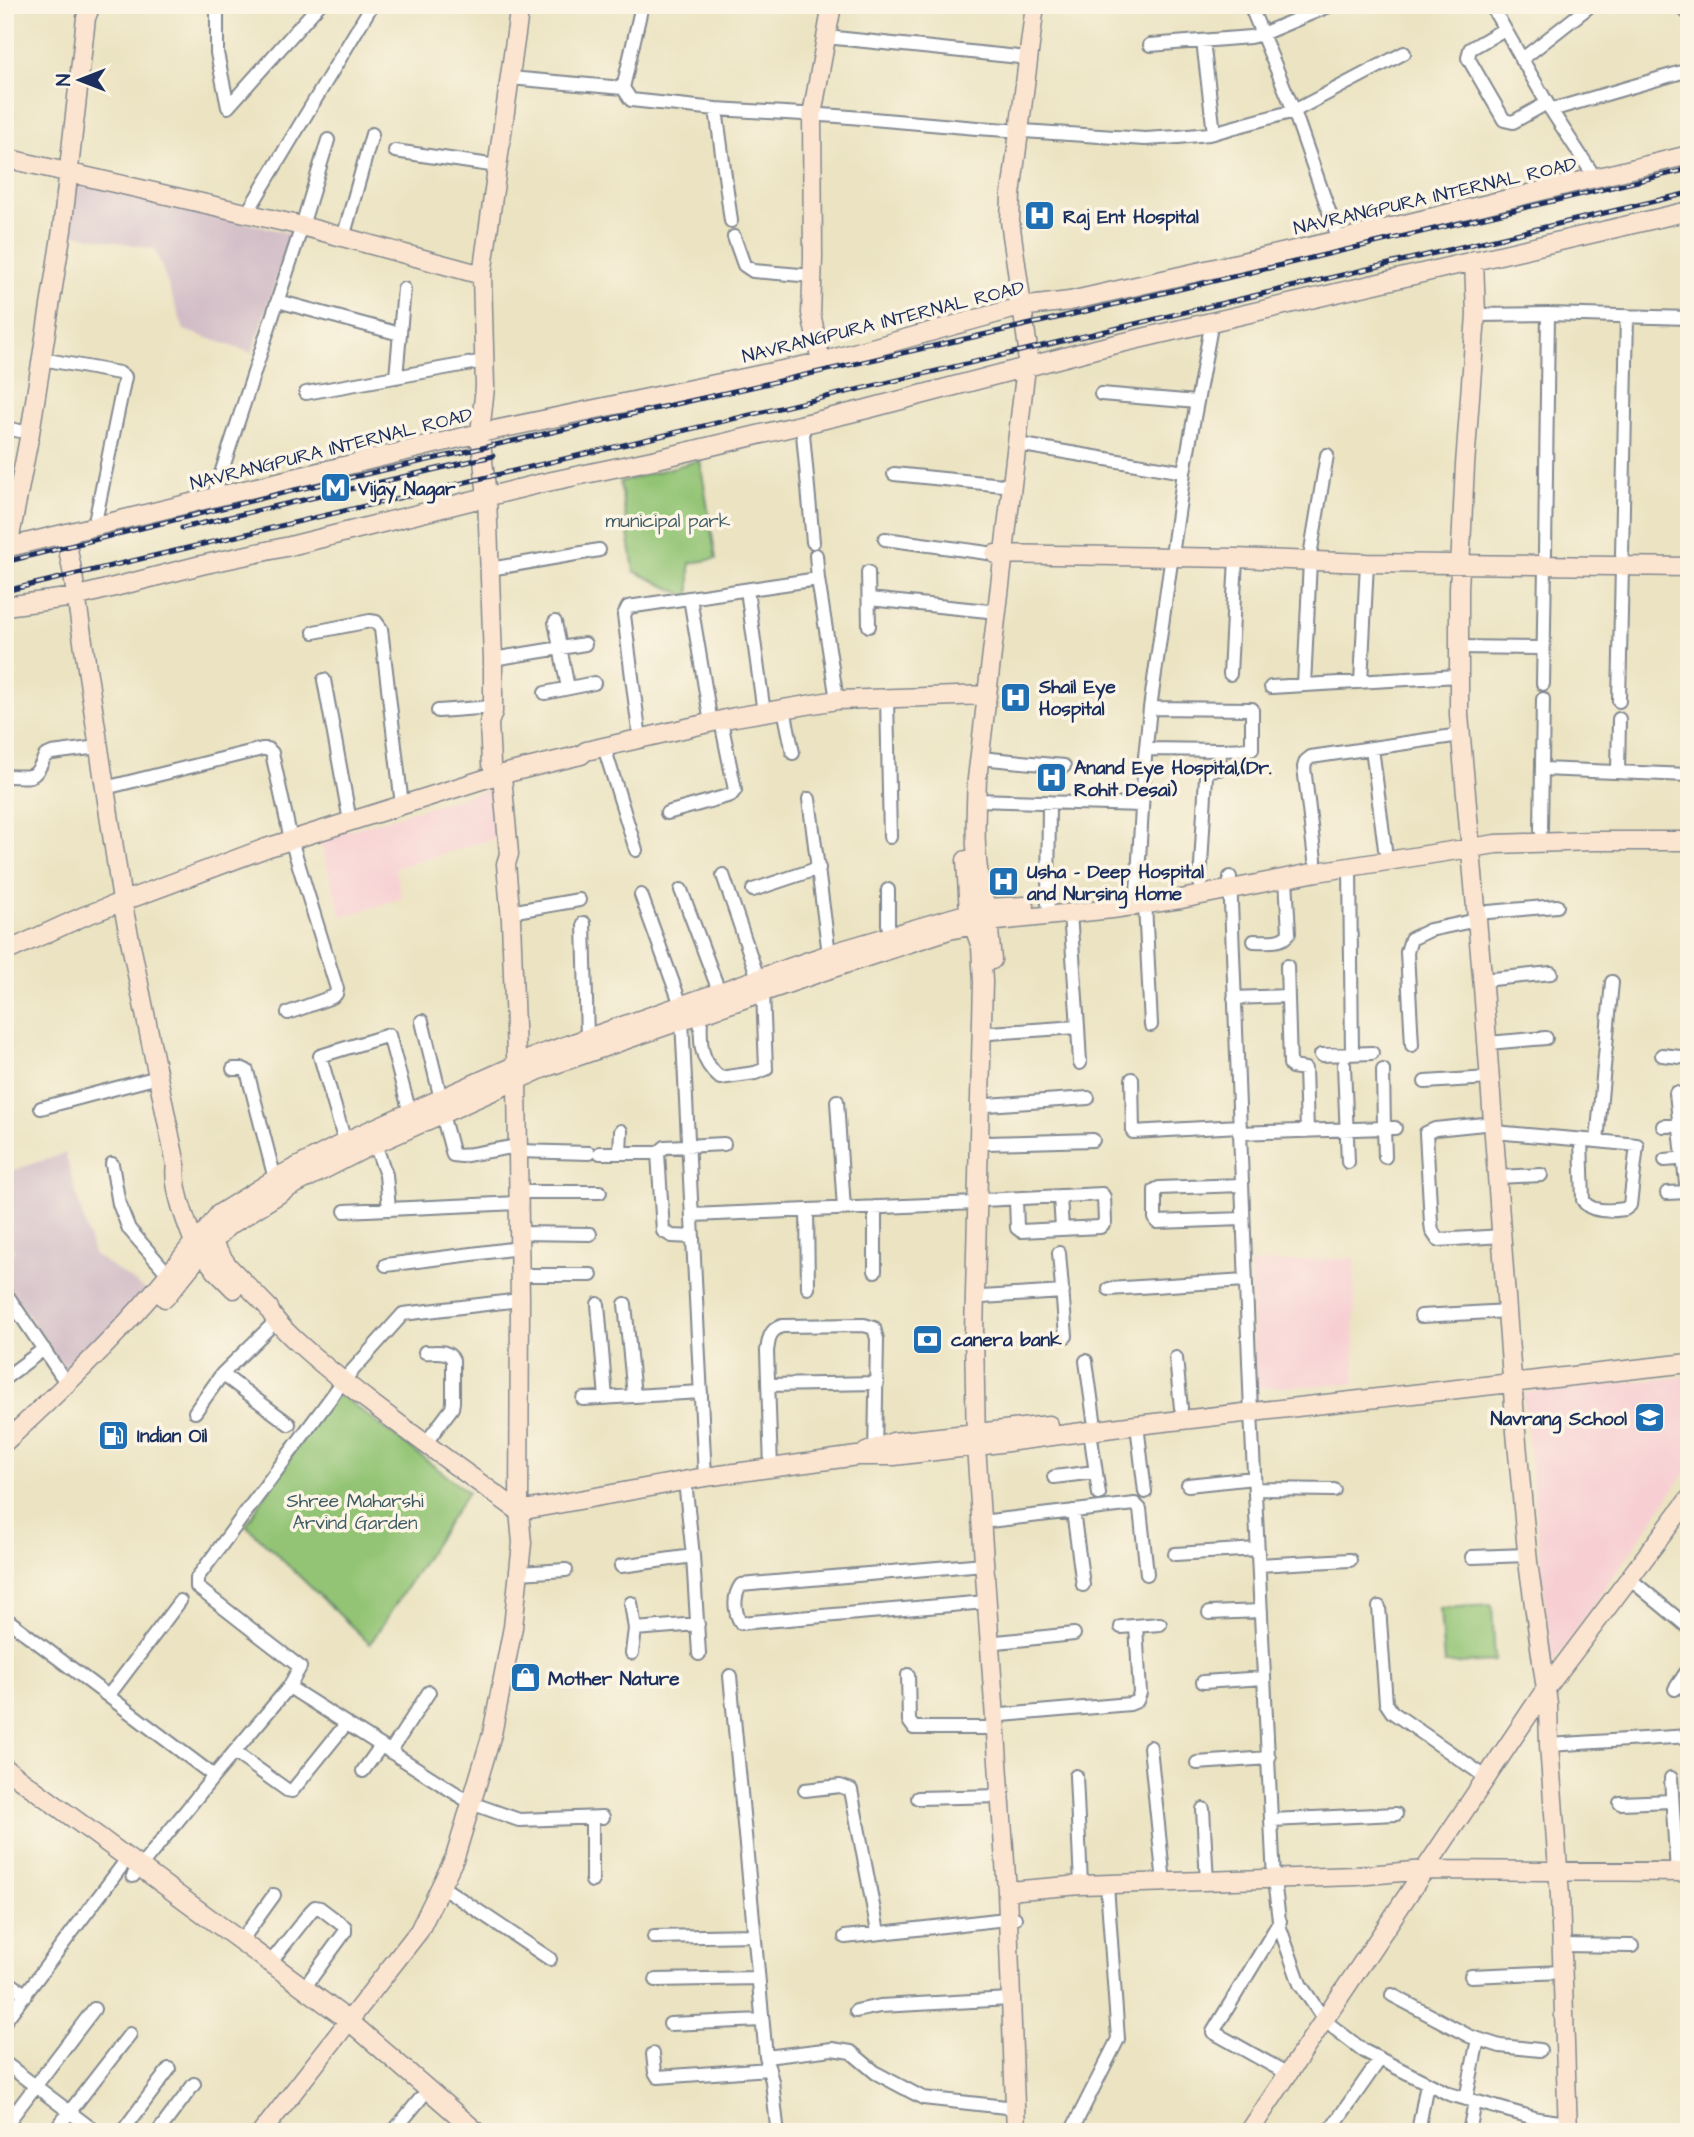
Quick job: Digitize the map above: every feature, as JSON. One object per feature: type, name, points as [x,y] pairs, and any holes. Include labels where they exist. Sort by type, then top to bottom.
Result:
[{"type":"street","points":[[5,19],[7,5]]},
{"type":"street","points":[[7,548],[30,433],[62,230],[86,18],[91,5]]},
{"type":"street","points":[[217,5],[217,53],[228,107],[319,5]]},
{"type":"street","points":[[247,213],[372,5]]},
{"type":"street","points":[[262,2132],[419,1931],[455,1857],[492,1734],[513,1626],[522,1543],[519,1511],[517,1073],[506,864],[509,854],[489,723],[493,709],[493,659],[487,498],[480,433],[485,387],[482,275],[520,5]]},
{"type":"street","points":[[623,88],[642,5]]},
{"type":"street","points":[[821,362],[811,313],[812,115],[832,5]]},
{"type":"street","points":[[1010,1891],[1000,1796],[997,1642],[989,1521],[980,1439],[980,1201],[988,1105],[992,945],[979,917],[965,845],[967,778],[982,695],[1000,549],[1003,485],[1023,364],[1028,349],[1020,307],[1018,264],[1010,220],[1035,5]]},
{"type":"street","points":[[1250,5],[1294,111],[1339,240]]},
{"type":"street","points":[[1150,45],[1262,34],[1331,5]]},
{"type":"street","points":[[1491,5],[1548,106],[1596,179]]},
{"type":"street","points":[[1521,60],[1591,5]]},
{"type":"street","points":[[1679,5],[1689,14]]},
{"type":"street","points":[[1503,30],[1470,49],[1468,58],[1504,120],[1513,122],[1548,106],[1689,70]]},
{"type":"street","points":[[826,37],[1028,58]]},
{"type":"street","points":[[1203,41],[1214,133]]},
{"type":"street","points":[[510,78],[623,88],[632,100],[716,109],[1145,139],[1214,133],[1294,111],[1404,53]]},
{"type":"street","points":[[716,109],[731,221]]},
{"type":"street","points":[[343,238],[372,134]]},
{"type":"street","points":[[212,498],[328,140]]},
{"type":"street","points":[[395,151],[497,166]]},
{"type":"street","name":"NAVRANGPURA INTERNAL ROAD","points":[[7,548],[480,433],[821,362],[1020,307],[1070,301],[1339,240],[1689,155]]},
{"type":"street","points":[[5,158],[302,226],[482,275]]},
{"type":"street","points":[[5,606],[75,597],[802,423],[1023,364],[1689,211]]},
{"type":"street","points":[[734,237],[744,265],[753,271],[812,276]]},
{"type":"street","points":[[1230,883],[1250,1406],[1274,1880],[1280,1922],[1300,1984],[1329,2024],[1364,2051],[1449,2094],[1568,2127],[1559,1872],[1547,1697],[1527,1555],[1483,980],[1460,734],[1457,646],[1465,465],[1476,315],[1475,260]]},
{"type":"street","points":[[396,377],[404,289]]},
{"type":"street","points":[[285,303],[400,334]]},
{"type":"street","points":[[1543,684],[1548,314]]},
{"type":"street","points":[[1476,315],[1689,318]]},
{"type":"street","points":[[1619,701],[1627,317]]},
{"type":"street","points":[[1149,1025],[1141,899],[1142,805],[1146,749],[1184,472],[1212,321]]},
{"type":"street","points":[[42,359],[120,373],[125,377],[94,527]]},
{"type":"street","points":[[306,393],[484,361]]},
{"type":"street","points":[[1016,2132],[1019,2107],[1010,1891],[986,1602],[974,1332],[980,1201],[983,982],[980,890],[975,845],[988,611],[1017,444],[1023,364]]},
{"type":"street","points":[[1101,394],[1197,401]]},
{"type":"street","points":[[802,423],[814,548],[837,700]]},
{"type":"street","points":[[5,428],[30,433]]},
{"type":"street","points":[[1017,444],[1184,472]]},
{"type":"street","points":[[1304,685],[1311,555],[1327,454]]},
{"type":"street","points":[[894,474],[1003,485]]},
{"type":"street","points":[[65,534],[122,901],[176,1164],[174,1174],[186,1222],[203,1243],[269,1308],[273,1318],[288,1334],[425,1444],[519,1511],[705,1477],[980,1439],[1250,1406],[1629,1366],[1689,1363]]},
{"type":"street","points":[[886,539],[1000,549],[1461,559],[1622,560],[1689,556]]},
{"type":"street","points":[[490,569],[599,550]]},
{"type":"street","points":[[1173,552],[1236,558],[1311,555],[1367,563],[1461,559]]},
{"type":"street","points":[[1230,674],[1236,558]]},
{"type":"street","points":[[1622,560],[1689,567]]},
{"type":"street","points":[[1361,682],[1367,563]]},
{"type":"street","points":[[868,572],[869,626]]},
{"type":"street","points":[[640,739],[625,611],[628,607],[818,579]]},
{"type":"street","points":[[747,590],[764,713]]},
{"type":"street","points":[[667,814],[731,795],[735,790],[716,722],[690,598]]},
{"type":"street","points":[[869,599],[988,611]]},
{"type":"street","points":[[314,632],[370,621],[376,622],[381,629],[402,805]]},
{"type":"street","points":[[555,622],[569,688]]},
{"type":"street","points":[[493,659],[585,644]]},
{"type":"street","points":[[1457,646],[1543,648]]},
{"type":"street","points":[[1271,687],[1458,676]]},
{"type":"street","points":[[324,680],[351,821]]},
{"type":"street","points":[[545,693],[594,683]]},
{"type":"street","points":[[5,952],[122,901],[291,840],[402,805],[422,797],[428,789],[496,771],[580,749],[586,751],[716,722],[837,700],[982,695]]},
{"type":"street","points":[[887,698],[890,837]]},
{"type":"street","points":[[1541,830],[1543,699]]},
{"type":"street","points":[[1146,749],[1252,749],[1252,709],[1150,708]]},
{"type":"street","points":[[438,711],[493,709]]},
{"type":"street","points":[[784,709],[793,753]]},
{"type":"street","points":[[1618,772],[1619,719]]},
{"type":"street","points":[[1315,860],[1304,766],[1306,761],[1311,757],[1460,734]]},
{"type":"street","points":[[5,776],[34,776],[40,771],[44,756],[98,747]]},
{"type":"street","points":[[604,747],[636,850]]},
{"type":"street","points":[[104,788],[262,748],[272,753],[291,840],[337,989],[332,997],[288,1013]]},
{"type":"street","points":[[1372,748],[1385,849]]},
{"type":"street","points":[[1200,883],[1206,776],[1208,770],[1219,769],[1220,750]]},
{"type":"street","points":[[980,758],[1064,766]]},
{"type":"street","points":[[1542,769],[1689,775]]},
{"type":"street","points":[[809,799],[829,954]]},
{"type":"street","points":[[976,800],[1142,805]]},
{"type":"street","points":[[1048,904],[1049,802]]},
{"type":"street","points":[[5,1442],[95,1358],[169,1275],[203,1243],[290,1187],[442,1107],[587,1038],[681,1012],[701,1015],[760,984],[829,954],[891,936],[979,917],[1048,904],[1141,899],[1200,883],[1286,878],[1541,830],[1689,829]]},
{"type":"street","points":[[517,1073],[544,1068],[681,1012],[719,992],[760,984],[949,930],[979,917],[1070,914],[1230,883],[1315,860],[1385,849],[1470,842],[1496,844],[1689,841]]},
{"type":"street","points":[[1350,867],[1352,1054]]},
{"type":"street","points":[[753,890],[819,868]]},
{"type":"street","points":[[701,1015],[701,1035],[708,1068],[720,1078],[766,1069],[760,984],[723,875]]},
{"type":"street","points":[[1254,941],[1286,939],[1289,933],[1286,878]]},
{"type":"street","points":[[681,890],[719,992]]},
{"type":"street","points":[[888,890],[888,924],[891,936]]},
{"type":"street","points":[[641,895],[681,1012],[705,1477]]},
{"type":"street","points":[[510,912],[579,900]]},
{"type":"street","points":[[1412,1045],[1407,952],[1412,939],[1430,930],[1477,917],[1557,905]]},
{"type":"street","points":[[1070,914],[1080,1063]]},
{"type":"street","points":[[584,923],[587,1038]]},
{"type":"street","points":[[1287,966],[1290,1064],[1292,1067],[1305,1069],[1307,1131]]},
{"type":"street","points":[[1483,980],[1551,974]]},
{"type":"street","points":[[1597,1141],[1612,982]]},
{"type":"street","points":[[1234,998],[1287,996]]},
{"type":"street","points":[[422,1021],[453,1155],[518,1149],[657,1153],[665,1147],[724,1144]]},
{"type":"street","points":[[990,1033],[1078,1027]]},
{"type":"street","points":[[345,1142],[320,1056],[389,1035],[410,1113]]},
{"type":"street","points":[[1488,1043],[1546,1038]]},
{"type":"street","points":[[1321,1055],[1373,1053]]},
{"type":"street","points":[[1662,1055],[1689,1058]]},
{"type":"street","points":[[1344,1065],[1348,1162]]},
{"type":"street","points":[[233,1069],[247,1071],[275,1180]]},
{"type":"street","points":[[1383,1070],[1389,1128],[1385,1157]]},
{"type":"street","points":[[41,1108],[158,1077]]},
{"type":"street","points":[[1425,1082],[1490,1078]]},
{"type":"street","points":[[1132,1079],[1133,1132],[1389,1128]]},
{"type":"street","points":[[1667,1193],[1688,1192],[1684,1125],[1676,1093]]},
{"type":"street","points":[[988,1105],[1088,1098]]},
{"type":"street","points":[[837,1101],[844,1209]]},
{"type":"street","points":[[5,1455],[102,1365],[169,1294],[219,1214],[345,1142],[410,1113],[442,1107]]},
{"type":"street","points":[[1663,1126],[1684,1125]]},
{"type":"street","points":[[1502,1236],[1438,1240],[1432,1231],[1426,1133],[1435,1129],[1494,1127],[1637,1145],[1630,1205],[1625,1209],[1592,1209],[1585,1205],[1581,1140]]},
{"type":"street","points":[[620,1153],[621,1131]]},
{"type":"street","points":[[986,1143],[1093,1140]]},
{"type":"street","points":[[375,1143],[386,1175],[389,1209]]},
{"type":"street","points":[[657,1153],[663,1231],[672,1236],[693,1237]]},
{"type":"street","points":[[1665,1160],[1686,1158]]},
{"type":"street","points":[[112,1164],[119,1204],[128,1229],[169,1275]]},
{"type":"street","points":[[1497,1177],[1541,1175]]},
{"type":"street","points":[[1241,1185],[1159,1188],[1155,1190],[1155,1218],[1157,1222],[1243,1219]]},
{"type":"street","points":[[345,1211],[600,1192]]},
{"type":"street","points":[[692,1215],[1101,1194],[1104,1197],[1105,1222],[1100,1227],[1018,1230],[1016,1199]]},
{"type":"street","points":[[1060,1196],[1062,1229]]},
{"type":"street","points":[[875,1207],[875,1272]]},
{"type":"street","points":[[807,1210],[808,1288]]},
{"type":"street","points":[[386,1265],[519,1241],[590,1234]]},
{"type":"street","points":[[1059,1253],[1066,1336]]},
{"type":"street","points":[[520,1275],[591,1275]]},
{"type":"street","points":[[1109,1289],[1245,1280]]},
{"type":"street","points":[[5,1292],[67,1384]]},
{"type":"street","points":[[982,1297],[1063,1292]]},
{"type":"street","points":[[5,2021],[130,1867],[214,1776],[289,1687],[300,1667],[195,1583],[344,1380],[403,1314],[520,1300]]},
{"type":"street","points":[[598,1304],[606,1398]]},
{"type":"street","points":[[625,1304],[634,1396]]},
{"type":"street","points":[[1421,1316],[1508,1311]]},
{"type":"street","points":[[195,1412],[222,1374],[273,1318]]},
{"type":"street","points":[[771,1468],[767,1351],[770,1334],[774,1328],[782,1326],[864,1325],[874,1328],[877,1339],[877,1383],[869,1454]]},
{"type":"street","points":[[5,1378],[44,1349]]},
{"type":"street","points":[[425,1352],[451,1355],[453,1402],[449,1413],[425,1444]]},
{"type":"street","points":[[1629,1366],[1689,1354]]},
{"type":"street","points":[[1176,1358],[1181,1408]]},
{"type":"street","points":[[1086,1361],[1099,1494]]},
{"type":"street","points":[[222,1374],[289,1424]]},
{"type":"street","points":[[768,1385],[877,1383]]},
{"type":"street","points":[[583,1399],[701,1392]]},
{"type":"street","points":[[1130,1422],[1181,1408],[1250,1406]]},
{"type":"street","points":[[1130,1422],[1145,1492]]},
{"type":"street","points":[[1054,1477],[1096,1472]]},
{"type":"street","points":[[685,1481],[699,1654]]},
{"type":"street","points":[[1188,1485],[1254,1483],[1334,1490]]},
{"type":"street","points":[[1431,1870],[1487,1778],[1689,1499]]},
{"type":"street","points":[[989,1521],[1135,1504],[1140,1509],[1147,1574]]},
{"type":"street","points":[[1073,1511],[1083,1585]]},
{"type":"street","points":[[1263,2132],[1329,2024],[1547,1697],[1689,1512]]},
{"type":"street","points":[[1175,1554],[1258,1549]]},
{"type":"street","points":[[1472,1557],[1527,1555]]},
{"type":"street","points":[[621,1566],[693,1556]]},
{"type":"street","points":[[1259,1565],[1350,1560]]},
{"type":"street","points":[[984,1564],[741,1585],[736,1592],[735,1604],[738,1621],[741,1623],[986,1602]]},
{"type":"street","points":[[519,1573],[566,1570]]},
{"type":"street","points":[[1636,1584],[1689,1628]]},
{"type":"street","points":[[109,1695],[180,1601]]},
{"type":"street","points":[[631,1603],[635,1629],[632,1653]]},
{"type":"street","points":[[1378,1607],[1387,1703],[1392,1712],[1487,1778]]},
{"type":"street","points":[[1209,1613],[1261,1611]]},
{"type":"street","points":[[5,1618],[214,1776]]},
{"type":"street","points":[[635,1629],[698,1624]]},
{"type":"street","points":[[1121,1627],[1160,1624]]},
{"type":"street","points":[[908,1675],[909,1721],[914,1728],[998,1722],[1130,1704],[1137,1701],[1140,1693],[1136,1626]]},
{"type":"street","points":[[997,1642],[1074,1634]]},
{"type":"street","points":[[1675,1689],[1689,1668]]},
{"type":"street","points":[[730,1676],[762,2020],[777,2126],[775,2132]]},
{"type":"street","points":[[1203,1682],[1265,1678]]},
{"type":"street","points":[[289,1687],[471,1803],[519,1820],[597,1817],[592,1881]]},
{"type":"street","points":[[363,1771],[385,1749],[429,1692]]},
{"type":"street","points":[[234,1752],[292,1791],[346,1724]]},
{"type":"street","points":[[1549,1745],[1689,1736]]},
{"type":"street","points":[[1150,1746],[1164,1883]]},
{"type":"street","points":[[1197,1763],[1269,1758]]},
{"type":"street","points":[[5,1768],[130,1867],[345,2025],[477,2132]]},
{"type":"street","points":[[1076,1776],[1081,1885]]},
{"type":"street","points":[[1010,1891],[1081,1885],[1274,1880],[1431,1870],[1683,1872],[1671,1778]]},
{"type":"street","points":[[5,1782],[241,1941],[304,1988],[460,2132]]},
{"type":"street","points":[[805,1790],[840,1786],[850,1790],[854,1797],[878,1932]]},
{"type":"street","points":[[918,1798],[1000,1796]]},
{"type":"street","points":[[1620,1803],[1672,1801]]},
{"type":"street","points":[[1203,1809],[1207,1882]]},
{"type":"street","points":[[1272,1820],[1396,1814]]},
{"type":"street","points":[[1074,2126],[1118,2039],[1107,1885]]},
{"type":"street","points":[[441,1886],[550,1959]]},
{"type":"street","points":[[241,1941],[274,1895]]},
{"type":"street","points":[[270,1963],[311,1910],[320,1908],[345,1927],[345,1932],[304,1988]]},
{"type":"street","points":[[845,1937],[1011,1919]]},
{"type":"street","points":[[1011,1919],[1010,1999],[1019,2107],[1026,2132]]},
{"type":"street","points":[[1280,1922],[1213,2032],[1288,2074]]},
{"type":"street","points":[[654,1937],[754,1935]]},
{"type":"street","points":[[1562,1945],[1632,1946]]},
{"type":"street","points":[[1471,1976],[1563,1972]]},
{"type":"street","points":[[656,1980],[758,1978]]},
{"type":"street","points":[[5,1979],[26,1995]]},
{"type":"street","points":[[1392,1995],[1478,2039],[1500,2046],[1540,2050]]},
{"type":"street","points":[[856,2011],[880,2006],[1010,1999]]},
{"type":"street","points":[[5,2126],[94,2009]]},
{"type":"street","points":[[670,2024],[762,2020]]},
{"type":"street","points":[[1249,2132],[1288,2074],[1329,2024]]},
{"type":"street","points":[[54,2132],[130,2034]]},
{"type":"street","points":[[1469,2132],[1478,2039]]},
{"type":"street","points":[[653,2054],[658,2077],[767,2063],[832,2049],[851,2052],[876,2073],[923,2098],[1019,2107]]},
{"type":"street","points":[[1329,2132],[1380,2059]]},
{"type":"street","points":[[5,2063],[96,2132]]},
{"type":"street","points":[[122,2132],[169,2069]]},
{"type":"street","points":[[1418,2132],[1427,2083]]},
{"type":"street","points":[[158,2132],[194,2084]]},
{"type":"street","points":[[393,2132],[421,2098]]},
{"type":"shaded area","points":[[72,178],[291,234],[252,353],[184,330],[155,249],[69,233]]},
{"type":"shaded area","points":[[489,789],[496,838],[395,868],[402,898],[342,917],[319,839]]},
{"type":"shaded area","points":[[65,1153],[93,1254],[149,1292],[69,1377],[5,1280],[5,1256],[14,1251],[5,1232],[5,1173]]},
{"type":"shaded area","points":[[1354,1258],[1355,1384],[1256,1388],[1250,1263]]},
{"type":"shaded area","points":[[1689,1376],[1689,1467],[1552,1665],[1523,1393]]},
{"type":"green space","name":"municipal park","points":[[700,460],[716,559],[690,563],[690,598],[634,571],[620,482]]},
{"type":"green space","name":"Shree Maharshi Arvind Garden","points":[[334,1390],[468,1492],[370,1644],[246,1525]]},
{"type":"green space","points":[[1492,1605],[1495,1661],[1444,1664],[1440,1608]]},
{"type":"railway","points":[[5,562],[291,491],[1044,321],[1689,169]]},
{"type":"railway","points":[[5,591],[1689,193]]},
{"type":"railway","points":[[182,528],[493,456]]},
{"type":"place","name":"Raj Ent Hospital","points":[[1040,216]]},
{"type":"place","name":"Vijay Nagar","points":[[335,488]]},
{"type":"place","name":"Shail Eye Hospital","points":[[1016,697]]},
{"type":"place","name":"Anand Eye Hospital,(Dr. Rohit Desai)","points":[[1051,778]]},
{"type":"place","name":"Usha - Deep Hospital and Nursing Home","points":[[1004,882]]},
{"type":"place","name":"canera bank","points":[[928,1339]]},
{"type":"place","name":"Navrang School","points":[[1650,1418]]},
{"type":"place","name":"Indian Oil","points":[[114,1435]]},
{"type":"place","name":"Mother Nature","points":[[525,1678]]}]
